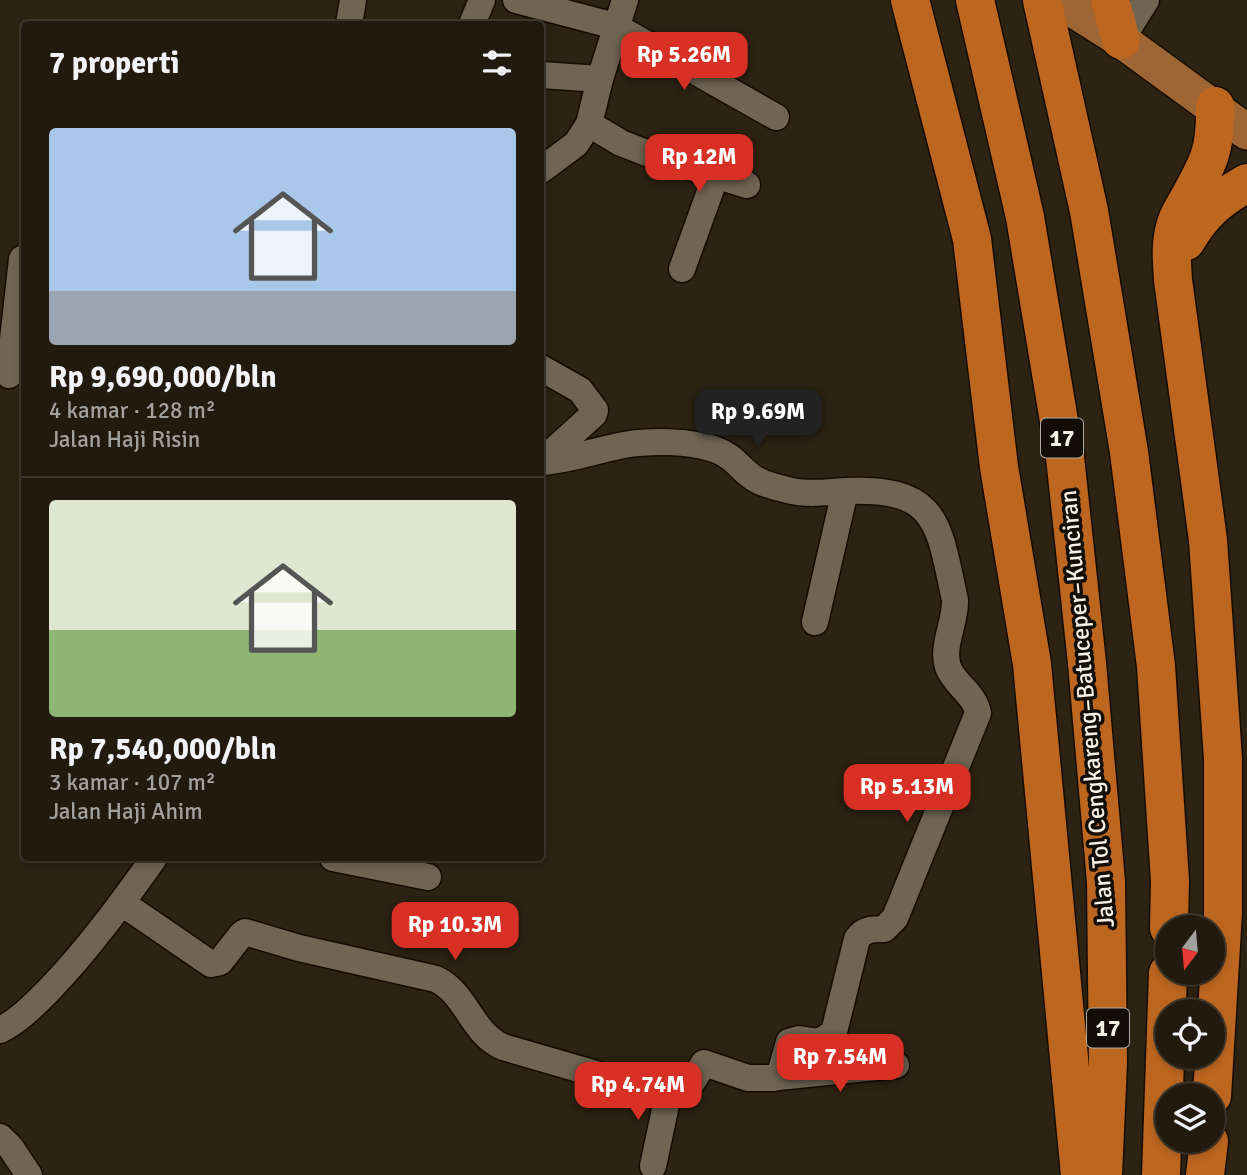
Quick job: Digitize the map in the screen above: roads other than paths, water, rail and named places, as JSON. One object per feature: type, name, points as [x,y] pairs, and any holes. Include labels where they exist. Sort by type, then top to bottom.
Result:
[{"type":"highway","name":"Jalan Tol Cengkareng–Batuceper–Kunciran","points":[[975,0],[1024,217],[1065,457],[1087,663],[1106,882],[1108,1063],[1102,1175]]},
{"type":"highway","points":[[1042,0],[1089,211],[1129,452],[1156,666],[1170,881],[1169,915]]},
{"type":"highway","points":[[1110,0],[1121,40]]},
{"type":"highway","points":[[911,1],[972,239],[999,467],[1032,664],[1080,1175]]},
{"type":"highway","points":[[1213,1083],[1223,912],[1223,759],[1208,540],[1173,280],[1171,245],[1175,224],[1213,150],[1216,134],[1215,106]]},
{"type":"highway","points":[[1173,280],[1183,247],[1197,222],[1220,199],[1247,183]]},
{"type":"highway","points":[[1161,1175],[1168,985]]},
{"type":"highway","points":[[1205,1175],[1208,1153]]},
{"type":"main road","points":[[1058,0],[1121,40],[1215,106],[1247,132]]},
{"type":"street","points":[[350,21],[353,0]]},
{"type":"street","points":[[473,21],[482,0]]},
{"type":"street","points":[[516,0],[615,26],[776,117]]},
{"type":"street","points":[[544,168],[576,144],[589,124],[615,26],[625,0]]},
{"type":"street","points":[[1121,40],[1146,0]]},
{"type":"street","points":[[544,75],[600,79]]},
{"type":"street","points":[[589,124],[621,143],[644,152],[747,185]]},
{"type":"street","points":[[682,269],[716,175]]},
{"type":"street","points":[[9,375],[15,263]]},
{"type":"street","points":[[544,370],[580,390],[595,410],[594,414],[544,459]]},
{"type":"street","points":[[544,462],[625,445],[676,443],[711,448],[737,461],[754,479],[771,486],[818,494],[878,492],[908,498],[933,518],[940,531],[956,610],[946,654],[947,666],[974,702],[978,713],[895,918],[884,929],[871,929],[861,933],[857,939],[834,1032],[820,1042],[799,1039],[789,1042],[778,1077]]},
{"type":"street","points":[[815,622],[845,491]]},
{"type":"street","points":[[0,1030],[27,1012],[73,965],[152,861]]},
{"type":"street","points":[[348,861],[428,877]]},
{"type":"street","points":[[122,903],[211,964],[220,962],[245,932],[299,948],[436,979],[449,985],[490,1041],[658,1091],[665,1091],[670,1086],[689,1087],[704,1063],[748,1079],[896,1065]]},
{"type":"street","points":[[653,1166],[670,1086]]},
{"type":"street","points":[[0,1136],[29,1175]]}]
